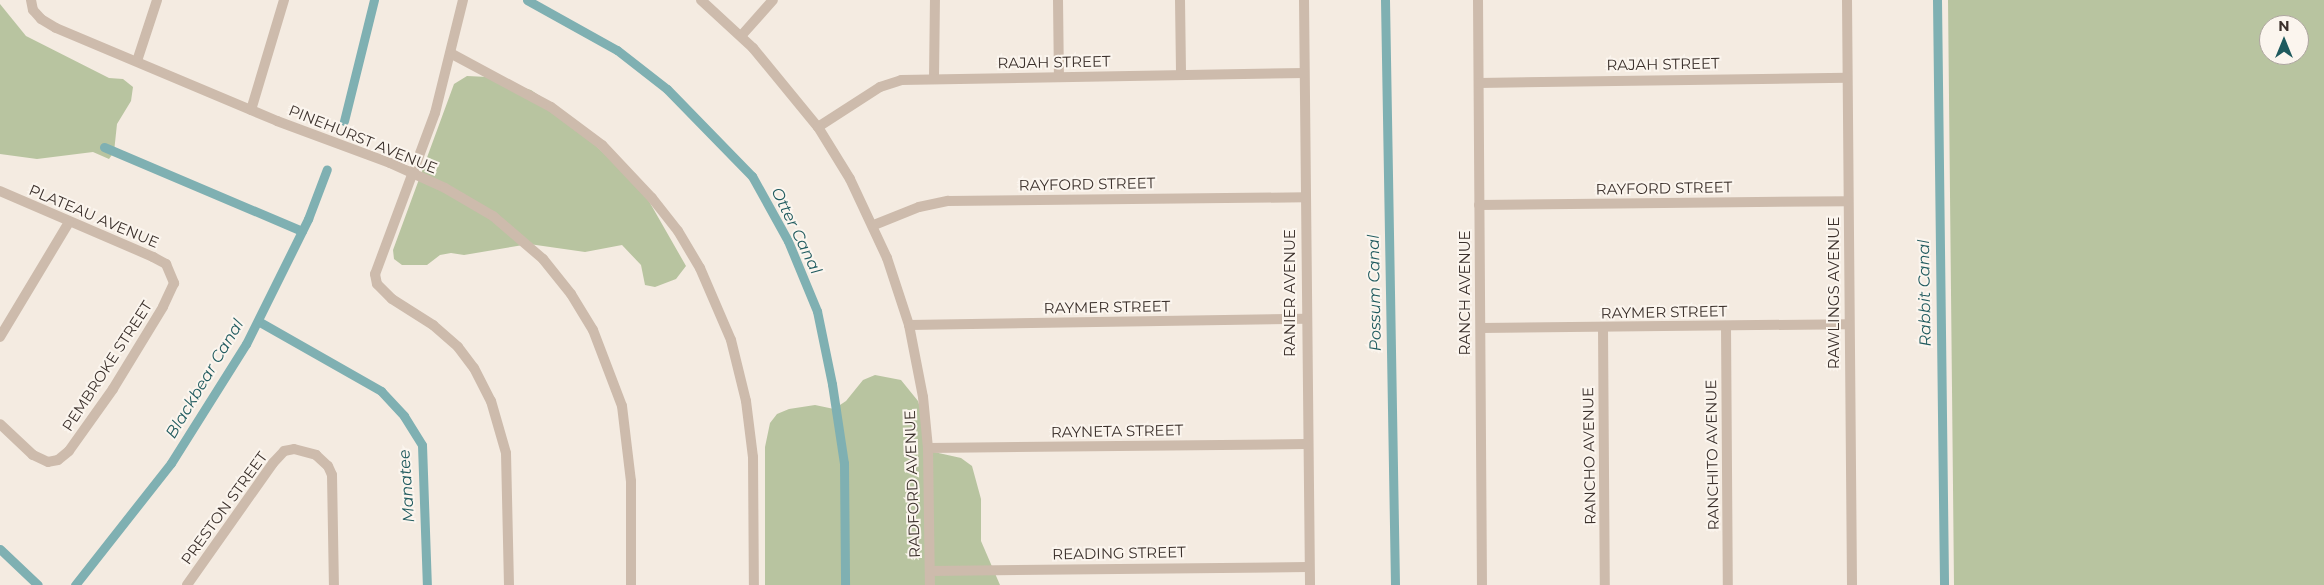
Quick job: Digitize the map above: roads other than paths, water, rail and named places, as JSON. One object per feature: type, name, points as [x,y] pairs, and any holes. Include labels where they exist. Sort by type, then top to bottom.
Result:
[{"type":"street","points":[[137,61],[157,0]]},
{"type":"street","points":[[251,110],[284,0]]},
{"type":"street","points":[[463,0],[452,54],[415,174],[380,260],[377,284],[392,299],[433,324],[458,348],[474,368],[491,401],[506,453],[509,585]]},
{"type":"street","name":"RADFORD AVENUE","points":[[702,0],[741,36],[784,82],[818,127],[874,225],[909,325],[923,397],[928,448],[930,585]]},
{"type":"street","points":[[741,36],[773,0]]},
{"type":"street","points":[[934,78],[935,0]]},
{"type":"street","points":[[1058,0],[1059,77]]},
{"type":"street","points":[[1180,0],[1180,75]]},
{"type":"street","name":"RANIER AVENUE","points":[[1304,0],[1306,444],[1310,585]]},
{"type":"street","name":"RANCH AVENUE","points":[[1478,0],[1482,585]]},
{"type":"street","name":"RAWLINGS AVENUE","points":[[1847,0],[1848,324],[1852,585]]},
{"type":"street","name":"PINEHURST AVENUE","points":[[32,5],[56,28],[251,110],[415,174],[469,201],[519,236],[571,294],[593,330],[614,378],[625,420],[631,481],[631,585]]},
{"type":"street","points":[[452,54],[551,106],[602,145],[652,198],[678,231],[700,268],[731,340],[746,401],[753,457],[754,585]]},
{"type":"street","name":"RAJAH STREET","points":[[818,127],[891,82],[934,78],[1304,74]]},
{"type":"street","name":"RAJAH STREET","points":[[1478,83],[1847,78]]},
{"type":"street","name":"PLATEAU AVENUE","points":[[0,191],[154,257],[166,264],[172,273]]},
{"type":"street","name":"RAYFORD STREET","points":[[874,225],[919,206],[948,201],[1305,196]]},
{"type":"street","name":"RAYFORD STREET","points":[[1479,205],[1848,201]]},
{"type":"street","points":[[0,337],[69,222]]},
{"type":"street","name":"PEMBROKE STREET","points":[[0,424],[34,455],[48,462],[58,460],[69,451],[113,389],[170,293],[174,283],[172,273]]},
{"type":"street","name":"RAYMER STREET","points":[[909,325],[1305,319]]},
{"type":"street","name":"RAYMER STREET","points":[[1481,328],[1848,324]]},
{"type":"street","name":"RANCHITO AVENUE","points":[[1726,326],[1728,585]]},
{"type":"street","name":"RANCHO AVENUE","points":[[1603,328],[1605,585]]},
{"type":"street","name":"RAYNETA STREET","points":[[928,448],[1306,444]]},
{"type":"street","name":"PRESTON STREET","points":[[186,585],[284,451],[303,450],[316,455],[328,466],[332,475],[334,585]]},
{"type":"street","name":"READING STREET","points":[[930,570],[1308,567]]},
{"type":"waterway","name":"Blackbear Canal","points":[[344,121],[374,0]]},
{"type":"waterway","name":"Otter Canal","points":[[527,0],[617,50],[667,89],[752,176],[788,241],[817,311],[832,384],[844,463],[845,585]]},
{"type":"waterway","name":"Possum Canal","points":[[1385,0],[1395,585]]},
{"type":"waterway","name":"Rabbit Canal","points":[[1937,0],[1944,585]]},
{"type":"waterway","points":[[104,147],[302,231]]},
{"type":"waterway","name":"Blackbear Canal","points":[[75,585],[171,463],[246,344],[308,219],[327,169]]},
{"type":"waterway","name":"Manatee","points":[[258,321],[381,391],[404,416],[422,445],[427,585]]},
{"type":"waterway","points":[[0,549],[38,585]]}]
